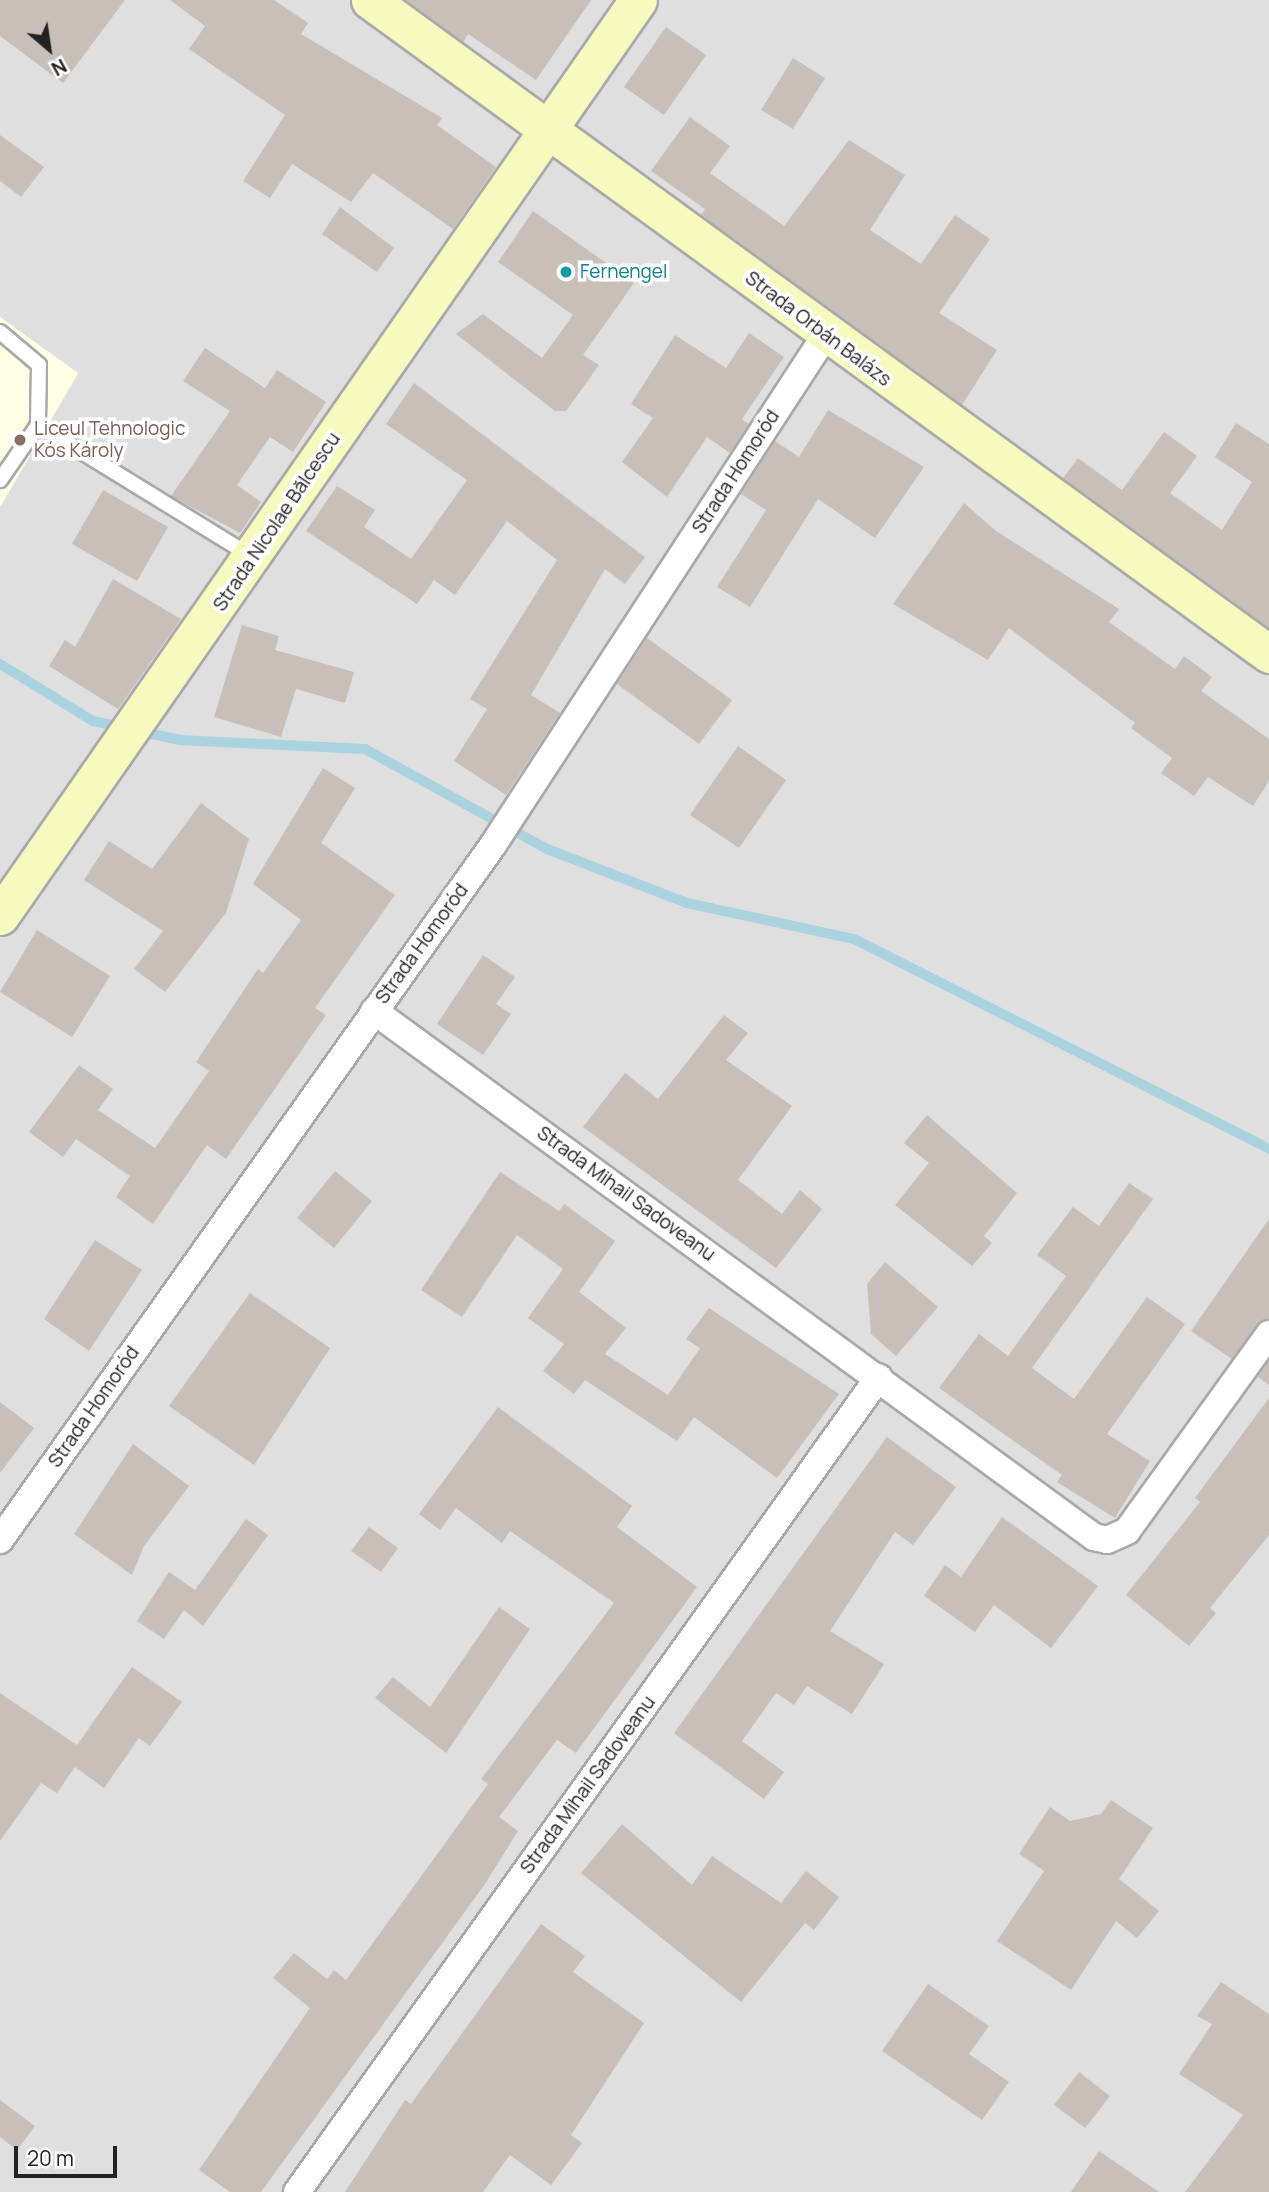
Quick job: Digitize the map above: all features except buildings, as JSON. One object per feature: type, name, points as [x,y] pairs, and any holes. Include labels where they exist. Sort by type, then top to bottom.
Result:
[{"type":"main road","name":"Strada Orbán Balázs","points":[[370,0],[551,127],[825,336],[1269,654]]},
{"type":"main road","name":"Strada Nicolae Bălcescu","points":[[0,916],[151,706],[638,0]]},
{"type":"street","name":"Strada Homoród","points":[[0,1540],[493,845],[825,336]]},
{"type":"street","name":"Strada Mihail Sadoveanu","points":[[374,1011],[1094,1537],[1107,1540],[1127,1531],[1269,1334]]},
{"type":"street","name":"Strada Mihail Sadoveanu","points":[[297,2192],[878,1377]]},
{"type":"lane","points":[[0,332],[38,365],[38,425],[0,480]]},
{"type":"lane","points":[[38,425],[253,558]]},
{"type":"shaded area","points":[[0,0],[1269,0],[1269,2192],[0,2192],[0,507],[78,374],[0,317]]},
{"type":"shaded area","name":"Liceul Tehnologic Kós Károly","points":[[0,317],[78,373],[0,507]]},
{"type":"waterway","points":[[0,664],[93,721],[122,727]]},
{"type":"waterway","points":[[138,731],[180,740],[365,749],[547,849],[687,903],[854,939],[1269,1149]]},
{"type":"place","name":"Fernengel","points":[[566,272]]},
{"type":"place","name":"Liceul Tehnologic Kós Károly","points":[[20,440]]}]
